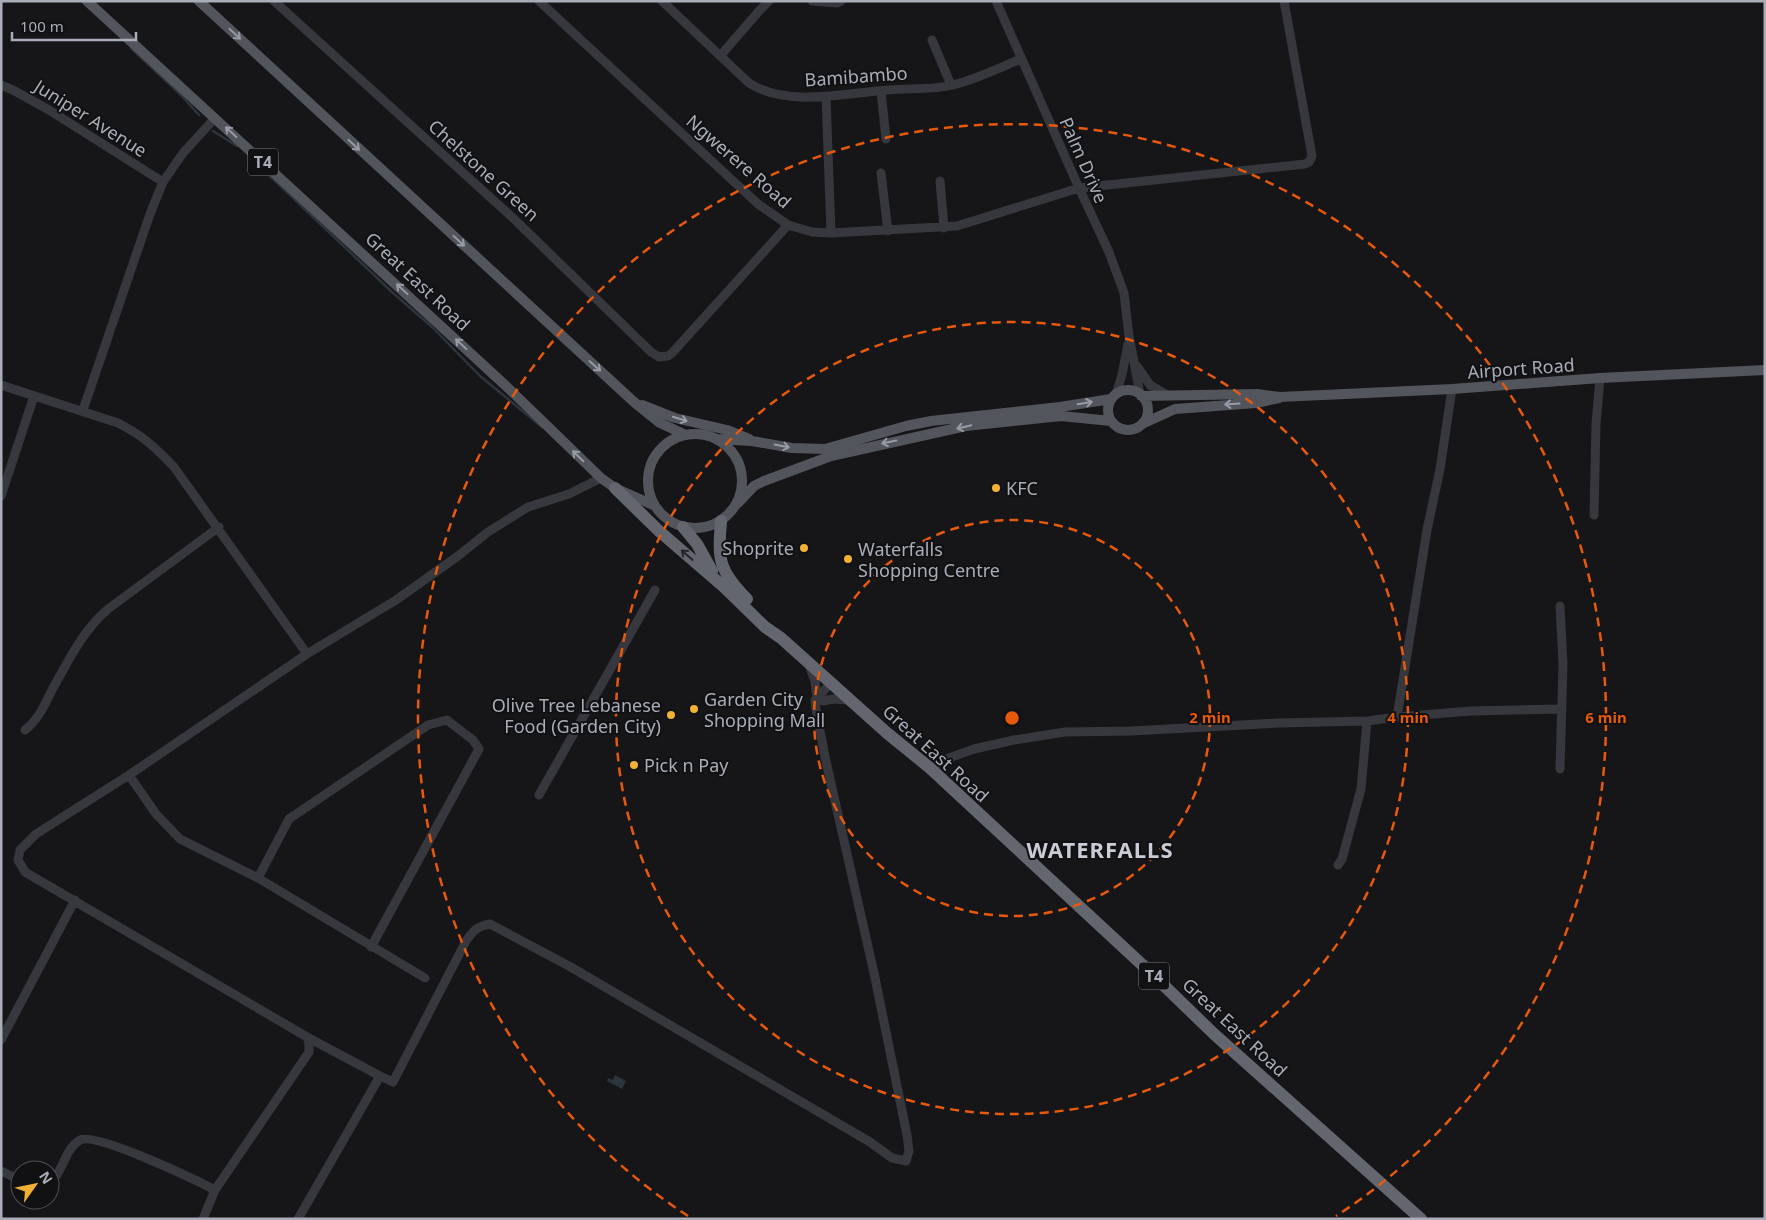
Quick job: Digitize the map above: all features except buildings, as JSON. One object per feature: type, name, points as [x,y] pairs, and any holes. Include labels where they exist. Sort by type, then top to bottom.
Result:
[{"type":"highway","name":"Great East Road","points":[[615,488],[658,531],[724,587],[764,627],[781,638],[849,700],[930,768],[1150,972],[1214,1034],[1421,1219]]},
{"type":"highway","name":"Great East Road","points":[[721,521],[719,554],[728,578],[775,626],[781,638]]},
{"type":"highway","name":"Great East Road","points":[[683,527],[697,544],[708,566],[724,587]]},
{"type":"main road","name":"Great East Road","points":[[88,1],[498,379],[601,478],[615,488]]},
{"type":"main road","points":[[199,1],[634,402],[660,423],[686,435]]},
{"type":"main road","name":"Airport Road","points":[[1141,395],[1256,394],[1280,397],[1452,389],[1600,378],[1765,370]]},
{"type":"main road","points":[[1112,421],[1061,416],[966,426],[831,456],[754,486],[721,521],[703,528],[683,527],[671,523],[653,505],[648,488],[649,471],[657,455],[670,442],[686,435],[696,434],[716,439],[752,441],[792,448],[825,449],[906,426],[931,421],[1060,407],[1114,397],[1130,390],[1141,395],[1146,403],[1148,412],[1142,424],[1133,429],[1124,430],[1117,427],[1108,413],[1114,397]]},
{"type":"main road","name":"Airport Road","points":[[1142,424],[1175,410],[1256,403],[1280,397]]},
{"type":"main road","points":[[634,402],[675,418],[737,433],[752,441]]},
{"type":"main road","points":[[716,439],[729,448],[738,460],[742,474],[742,489],[738,503]]},
{"type":"main road","name":"T4","points":[[615,488],[653,505]]},
{"type":"street","name":"Chelstone Green","points":[[274,1],[513,218],[656,356],[668,356],[788,225]]},
{"type":"street","name":"Ngwerere Road","points":[[539,1],[758,204],[788,225],[812,232],[831,233],[944,228],[969,224],[1078,188],[1305,164],[1309,162],[1312,156],[1284,1]]},
{"type":"street","name":"Bamibambo","points":[[662,1],[749,83],[756,87],[789,96],[826,97],[951,85],[971,80],[1021,58]]},
{"type":"street","points":[[721,55],[769,1]]},
{"type":"street","points":[[812,1],[837,3],[841,1]]},
{"type":"street","name":"Palm Drive","points":[[996,1],[1078,188],[1109,252],[1124,293],[1129,336],[1141,395]]},
{"type":"street","points":[[932,40],[951,85]]},
{"type":"street","points":[[1,79],[13,90]]},
{"type":"street","name":"Juniper Avenue","points":[[1,85],[87,133],[163,182]]},
{"type":"street","points":[[880,91],[886,139]]},
{"type":"street","points":[[826,97],[831,233]]},
{"type":"street","points":[[83,410],[150,214],[163,182],[183,153],[215,118]]},
{"type":"street","points":[[881,173],[888,231]]},
{"type":"street","points":[[940,181],[944,228]]},
{"type":"street","name":"Palm Drive","points":[[1114,397],[1122,375],[1129,336]]},
{"type":"street","name":"Palm Drive","points":[[1132,352],[1138,370],[1150,385],[1167,395]]},
{"type":"street","points":[[1594,516],[1596,424],[1600,378]]},
{"type":"street","points":[[1,385],[83,410],[118,423],[133,430],[150,442],[174,467],[219,527],[307,654]]},
{"type":"street","points":[[1397,717],[1427,530],[1439,478],[1452,389]]},
{"type":"street","points":[[1,496],[34,396]]},
{"type":"street","points":[[601,478],[569,494],[528,507],[488,532],[396,600],[307,654],[129,776],[36,834],[20,850],[18,860],[25,872],[307,1037],[393,1082],[466,941],[475,928],[480,925],[490,924],[569,966],[870,1142],[892,1158],[906,1160],[909,1151],[903,1116],[874,973],[825,757],[815,681],[808,663]]},
{"type":"street","points":[[25,730],[35,722],[69,659],[94,622],[108,609],[219,527]]},
{"type":"street","points":[[539,795],[655,590]]},
{"type":"street","points":[[1560,606],[1563,664],[1560,769]]},
{"type":"street","points":[[818,702],[833,685]]},
{"type":"street","points":[[818,702],[833,699],[849,700]]},
{"type":"street","points":[[930,768],[946,759],[974,749],[1014,740],[1065,732],[1367,721],[1471,711],[1561,710]]},
{"type":"street","points":[[258,878],[289,819],[428,725],[447,720],[473,740],[479,750],[371,947]]},
{"type":"street","points":[[1338,865],[1342,859],[1361,789],[1367,721]]},
{"type":"street","points":[[129,776],[156,814],[180,839],[258,878],[424,978]]},
{"type":"street","points":[[1,1040],[75,900]]},
{"type":"street","points":[[203,1219],[215,1190],[308,1052],[309,1044],[307,1037]]},
{"type":"street","points":[[298,1219],[380,1076]]},
{"type":"street","points":[[60,1170],[74,1144],[82,1139],[90,1139],[123,1149],[215,1190]]},
{"type":"shaded area","points":[[615,1075],[626,1081],[622,1089],[607,1081],[608,1078],[613,1080]]},
{"type":"waterway","points":[[131,48],[181,95],[199,115]]},
{"type":"waterway","points":[[213,131],[237,146]]},
{"type":"waterway","points":[[254,161],[393,293],[432,327],[480,376],[542,427]]},
{"type":"place","name":"KFC","points":[[996,488]]},
{"type":"place","name":"Shoprite","points":[[804,548]]},
{"type":"place","name":"Waterfalls Shopping Centre","points":[[848,559]]},
{"type":"place","name":"Garden City Shopping Mall","points":[[694,709]]},
{"type":"place","name":"Olive Tree Lebanese Food (Garden City)","points":[[671,715]]},
{"type":"place","name":"Pick n Pay","points":[[634,765]]},
{"type":"district","name":"WATERFALLS","points":[[1100,849]]}]
